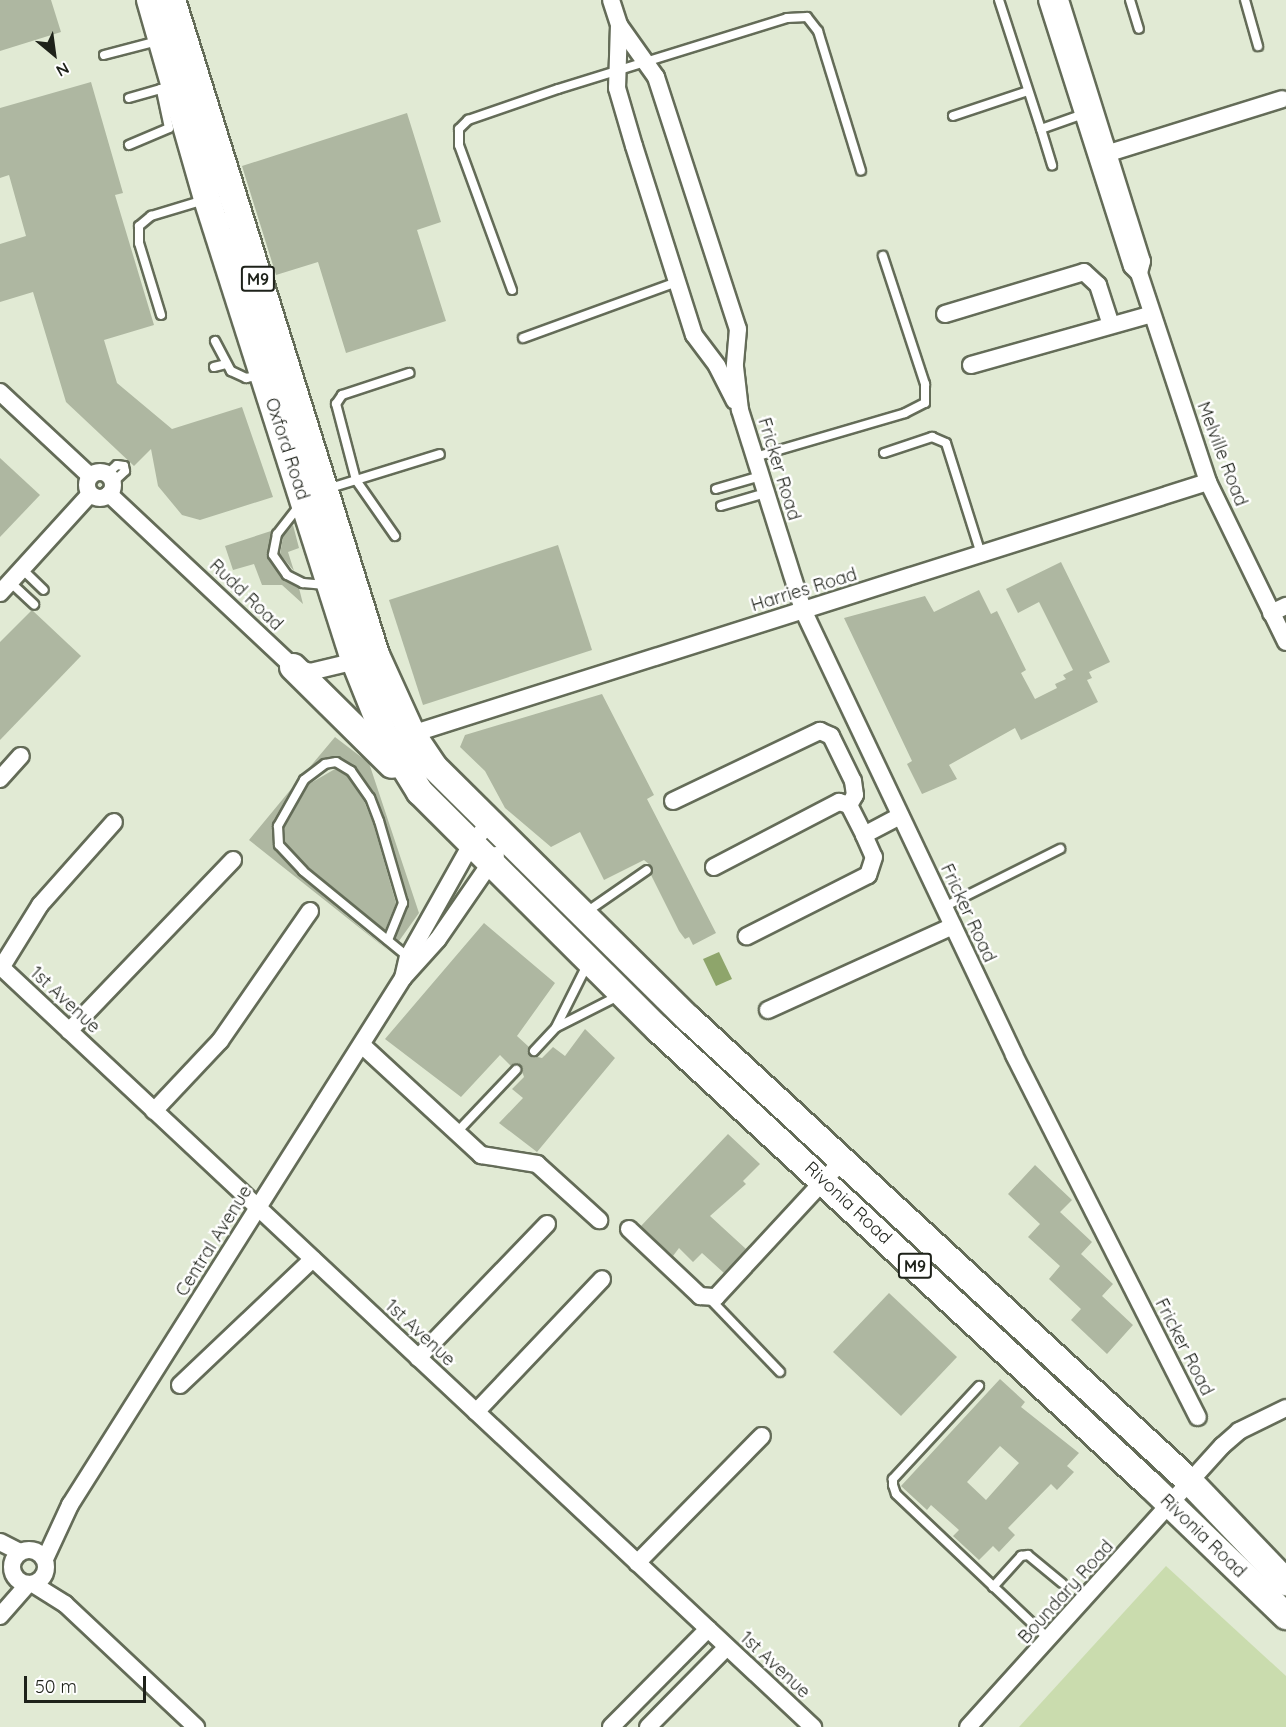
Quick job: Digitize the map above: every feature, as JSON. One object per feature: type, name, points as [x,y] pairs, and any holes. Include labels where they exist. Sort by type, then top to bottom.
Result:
[{"type":"main road","name":"Oxford Road","points":[[150,0],[161,40],[167,88],[207,199],[274,369]]},
{"type":"main road","name":"Oxford Road","points":[[172,0],[274,369],[365,658],[384,734],[420,792],[491,862]]},
{"type":"main road","name":"Oxford Road","points":[[314,496],[330,585],[365,658],[434,767],[500,830]]},
{"type":"main road","points":[[293,667],[420,792]]},
{"type":"main road","name":"Rivonia Road","points":[[500,830],[689,1019],[1190,1482],[1286,1582]]},
{"type":"main road","name":"Rivonia Road","points":[[491,862],[623,993],[1170,1504],[1286,1617]]},
{"type":"street","name":"Fricker Road","points":[[611,0],[619,25],[656,77],[738,329],[735,367],[740,410],[803,610],[953,926],[1198,1417]]},
{"type":"street","name":"Melville Road","points":[[1047,0],[1089,112],[1109,153],[1142,261],[1139,273]]},
{"type":"street","name":"Melville Road","points":[[1060,0],[1132,266],[1139,273],[1208,482],[1279,609],[1286,642]]},
{"type":"street","name":"Fricker Road","points":[[619,25],[616,71],[631,137],[676,282],[694,335],[717,366],[740,410]]},
{"type":"street","points":[[1109,153],[1282,99]]},
{"type":"street","points":[[945,314],[1084,272],[1098,285],[1111,326]]},
{"type":"street","points":[[971,365],[1152,314]]},
{"type":"street","name":"Rudd Road","points":[[0,392],[105,482],[293,667]]},
{"type":"street","points":[[5,588],[90,494],[98,498],[105,482]]},
{"type":"street","name":"Harries Road","points":[[412,734],[1208,482]]},
{"type":"street","points":[[293,667],[310,672],[365,658]]},
{"type":"street","points":[[673,801],[820,731],[831,736],[853,781],[855,795],[849,805]]},
{"type":"street","points":[[0,779],[21,756]]},
{"type":"street","points":[[714,867],[834,803],[849,805]]},
{"type":"street","points":[[747,936],[868,875],[874,857],[849,805]]},
{"type":"street","points":[[864,835],[900,816]]},
{"type":"street","points":[[1,967],[35,911],[114,822]]},
{"type":"street","name":"Central Avenue","points":[[403,978],[408,957],[472,843],[500,830]]},
{"type":"street","name":"Central Avenue","points":[[2,1612],[363,1046],[403,978],[438,939],[491,862],[500,830]]},
{"type":"street","points":[[69,1031],[233,860]]},
{"type":"street","points":[[154,1111],[220,1041],[310,911]]},
{"type":"street","points":[[768,1010],[953,926]]},
{"type":"street","name":"1st Avenue","points":[[1,967],[813,1727]]},
{"type":"street","points":[[363,1046],[485,1158],[537,1164],[599,1220]]},
{"type":"street","points":[[629,1229],[700,1296],[710,1299],[721,1294],[843,1160]]},
{"type":"street","points":[[418,1358],[547,1224]]},
{"type":"street","points":[[180,1385],[313,1259]]},
{"type":"street","points":[[476,1412],[602,1279]]},
{"type":"street","name":"Boundary Road","points":[[968,1727],[1239,1431],[1286,1407]]},
{"type":"street","points":[[637,1563],[762,1436]]},
{"type":"street","points":[[0,1542],[196,1727]]},
{"type":"street","points":[[0,1547],[29,1568]]},
{"type":"street","points":[[611,1727],[708,1629]]},
{"type":"street","points":[[648,1727],[727,1647]]},
{"type":"lane","points":[[999,0],[1052,165]]},
{"type":"lane","points":[[1130,0],[1139,29]]},
{"type":"lane","points":[[1245,0],[1258,46]]},
{"type":"lane","points":[[512,290],[459,145],[459,129],[468,120],[645,61],[787,18],[807,17],[818,31],[861,171]]},
{"type":"lane","points":[[104,55],[161,40]]},
{"type":"lane","points":[[129,98],[167,88],[169,128],[129,145]]},
{"type":"lane","points":[[953,116],[1028,91]]},
{"type":"lane","points":[[1041,129],[1089,112]]},
{"type":"lane","points":[[161,315],[139,243],[139,226],[151,216],[207,199]]},
{"type":"lane","points":[[754,457],[905,413],[925,403],[925,384],[883,255]]},
{"type":"lane","points":[[523,338],[676,282]]},
{"type":"lane","points":[[215,341],[226,364],[246,378],[274,369]]},
{"type":"lane","points":[[214,367],[226,364]]},
{"type":"lane","points":[[395,536],[370,506],[356,480],[337,398],[409,373]]},
{"type":"lane","points":[[884,453],[932,437],[946,443],[981,554]]},
{"type":"lane","points":[[330,585],[297,580],[287,574],[273,555],[277,534],[314,496],[440,453]]},
{"type":"lane","points":[[716,489],[760,476]]},
{"type":"lane","points":[[722,506],[766,493]]},
{"type":"lane","points":[[22,569],[44,590]]},
{"type":"lane","points":[[5,588],[34,603]]},
{"type":"lane","points":[[388,940],[403,903],[379,821],[370,798],[351,771],[336,762],[324,764],[304,780],[278,826],[279,845],[303,871],[408,957]]},
{"type":"lane","points":[[944,907],[1060,849]]},
{"type":"lane","points":[[584,913],[647,870]]},
{"type":"lane","points":[[534,1051],[556,1027],[589,960]]},
{"type":"lane","points":[[556,1027],[623,993]]},
{"type":"lane","points":[[457,1132],[516,1070]]},
{"type":"lane","points":[[710,1299],[780,1372]]},
{"type":"lane","points":[[979,1386],[893,1479],[893,1485],[896,1494],[1049,1640]]},
{"type":"lane","points":[[993,1587],[1021,1556],[1028,1555],[1062,1583]]},
{"type":"shaded area","points":[[719,952],[732,979],[716,986],[703,959]]},
{"type":"shaded area","points":[[1166,1566],[1286,1676],[1286,1727],[1019,1727]]},
{"type":"building","points":[[0,0],[51,0],[61,32],[0,51]]},
{"type":"building","points":[[91,82],[123,193],[115,195],[154,325],[104,340],[117,383],[172,429],[242,407],[273,497],[200,520],[182,515],[158,486],[151,449],[134,466],[66,402],[33,292],[0,302],[0,244],[26,236],[9,175],[0,178],[0,108]]},
{"type":"building","points":[[407,113],[441,222],[417,230],[446,321],[346,353],[318,262],[276,275],[242,166]]},
{"type":"building","points":[[0,458],[40,495],[0,537]]},
{"type":"building","points":[[293,525],[299,548],[288,552],[294,571],[280,554],[283,537]]},
{"type":"building","points":[[271,531],[268,558],[282,579],[299,588],[303,604],[282,585],[262,585],[254,564],[233,570],[225,546]]},
{"type":"building","points":[[558,545],[592,650],[423,705],[389,600]]},
{"type":"building","points":[[1061,562],[1110,662],[1089,672],[1092,678],[1087,680],[1098,702],[1021,740],[1015,728],[949,765],[957,779],[922,794],[907,764],[912,761],[844,618],[925,596],[934,612],[979,590],[991,614],[997,611],[1026,670],[1021,673],[1035,699],[1057,688],[1055,684],[1066,679],[1063,675],[1073,670],[1039,602],[1018,613],[1006,589]]},
{"type":"building","points":[[32,610],[81,656],[0,740],[0,642]]},
{"type":"building","points":[[602,694],[654,795],[647,799],[716,933],[693,945],[689,937],[685,939],[679,931],[651,875],[650,865],[644,860],[604,880],[580,832],[551,847],[505,808],[485,771],[460,747],[465,735]]},
{"type":"building","points":[[335,737],[369,763],[419,913],[399,941],[395,939],[409,901],[376,795],[356,767],[339,757],[323,758],[309,768]]},
{"type":"building","points":[[335,769],[347,776],[364,801],[373,823],[396,903],[385,930],[307,866],[285,842],[284,828],[309,784]]},
{"type":"building","points":[[292,788],[272,823],[274,849],[299,876],[390,952],[249,840]]},
{"type":"building","points":[[484,923],[555,983],[517,1036],[529,1047],[529,1055],[542,1058],[553,1047],[565,1056],[585,1029],[615,1058],[537,1152],[499,1123],[523,1098],[512,1089],[524,1077],[520,1065],[511,1066],[500,1055],[461,1097],[385,1039]]},
{"type":"building","points":[[728,1134],[760,1164],[743,1181],[746,1184],[710,1216],[746,1249],[724,1273],[702,1253],[693,1262],[679,1248],[673,1256],[641,1226]]},
{"type":"building","points":[[1035,1165],[1072,1200],[1060,1212],[1092,1242],[1081,1254],[1113,1284],[1102,1296],[1133,1325],[1107,1354],[1071,1320],[1081,1309],[1049,1279],[1060,1266],[1028,1237],[1040,1224],[1008,1194]]},
{"type":"building","points":[[889,1293],[957,1357],[901,1416],[833,1352]]},
{"type":"building","points":[[1000,1379],[1025,1402],[1021,1407],[1079,1453],[1067,1466],[1074,1472],[1057,1490],[1051,1484],[1008,1528],[1015,1535],[999,1552],[993,1546],[979,1560],[953,1536],[959,1530],[931,1505],[927,1510],[901,1486]],"holes":[[[1000,1446],[1019,1463],[986,1500],[967,1482]]]}]
